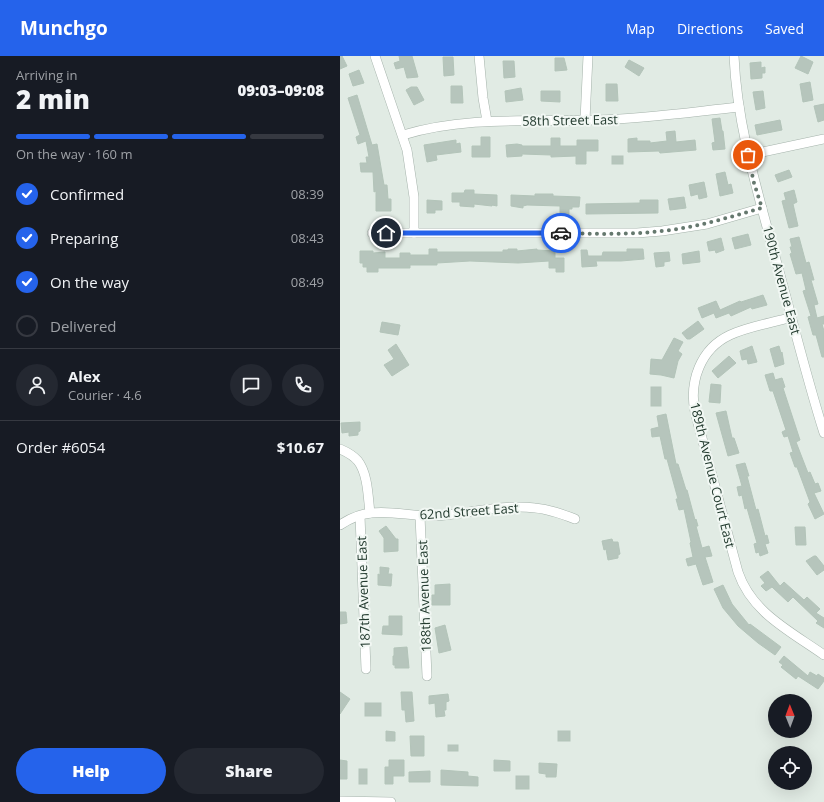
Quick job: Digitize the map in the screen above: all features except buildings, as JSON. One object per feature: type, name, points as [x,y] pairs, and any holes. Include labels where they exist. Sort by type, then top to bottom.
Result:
[{"type":"street","points":[[375,56],[403,135],[413,181],[415,213],[414,233]]},
{"type":"street","points":[[479,56],[487,122]]},
{"type":"street","points":[[585,120],[588,56]]},
{"type":"street","name":"190th Avenue East","points":[[734,56],[739,107],[754,183],[824,433]]},
{"type":"street","name":"58th Street East","points":[[403,135],[446,124],[638,118],[739,107]]},
{"type":"street","points":[[748,155],[824,139]]},
{"type":"street","points":[[372,233],[637,233],[662,231],[707,224],[762,208]]},
{"type":"street","name":"189th Avenue Court East","points":[[792,317],[741,331],[716,344],[708,352],[696,372],[693,389],[693,401],[734,557],[743,585],[750,598],[765,614],[824,655]]},
{"type":"street","points":[[340,449],[350,454],[361,467],[366,483],[370,513]]},
{"type":"street","name":"62nd Street East","points":[[340,525],[370,513],[392,513],[420,516],[448,515],[503,508],[524,507],[551,510],[575,519]]},
{"type":"street","name":"187th Avenue East","points":[[360,516],[366,669]]},
{"type":"street","name":"188th Avenue East","points":[[420,516],[427,676]]},
{"type":"street","points":[[340,801],[391,802]]},
{"type":"way so far","points":[[561,233],[599,234],[662,231],[707,224],[762,208],[754,183],[748,155]]},
{"type":"route","points":[[386,233],[561,233]]}]
